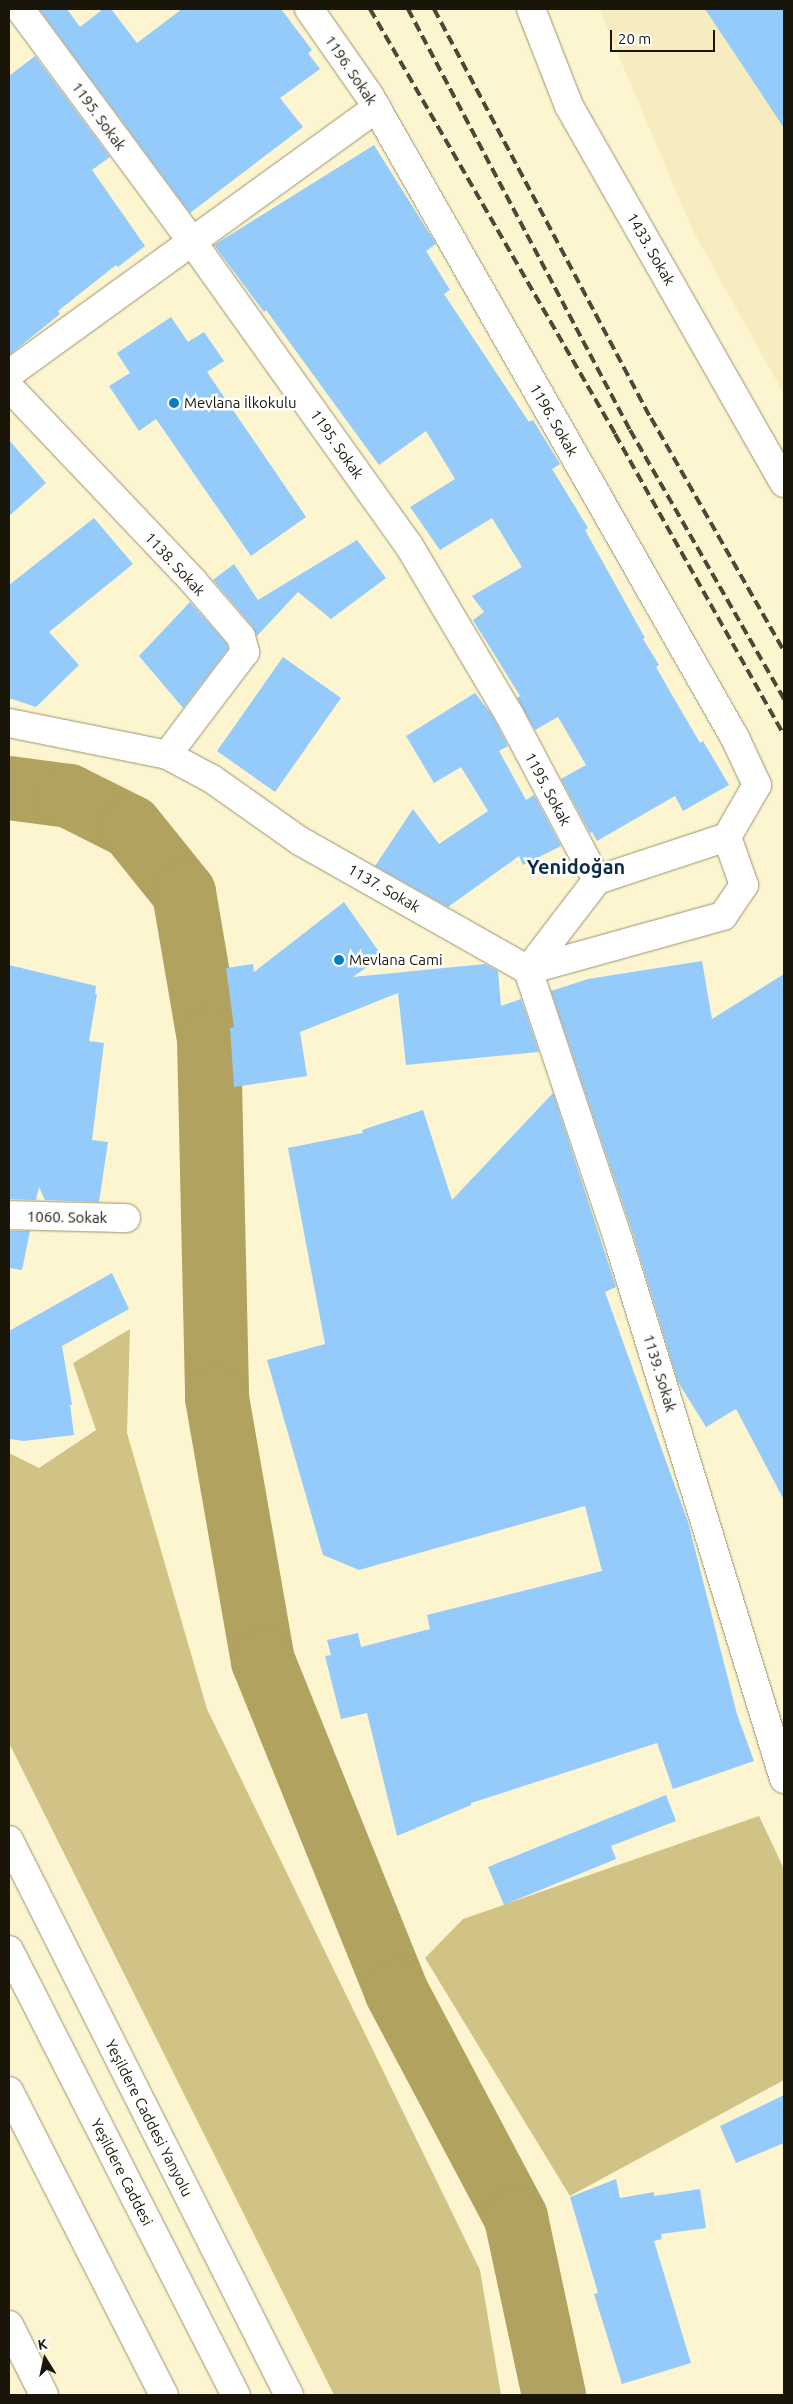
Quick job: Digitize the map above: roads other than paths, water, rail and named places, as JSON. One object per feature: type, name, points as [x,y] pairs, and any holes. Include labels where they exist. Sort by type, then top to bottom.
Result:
[{"type":"main road","name":"1195. Sokak","points":[[20,9],[193,243],[408,544],[509,714],[597,880]]},
{"type":"main road","name":"1196. Sokak","points":[[309,9],[377,108],[734,738],[754,777],[757,785],[727,837]]},
{"type":"main road","name":"1433. Sokak","points":[[531,9],[569,106],[784,483]]},
{"type":"main road","points":[[9,374],[193,243],[377,108]]},
{"type":"main road","name":"1138. Sokak","points":[[9,387],[193,582],[241,637],[245,652],[167,754]]},
{"type":"main road","name":"1137. Sokak","points":[[9,722],[167,754],[212,779],[300,841],[528,970]]},
{"type":"main road","points":[[727,837],[744,885],[723,916],[528,970],[597,880],[727,837]]},
{"type":"main road","name":"1139. Sokak","points":[[528,970],[621,1248],[784,1779]]},
{"type":"main road","name":"1060. Sokak","points":[[9,1215],[126,1218]]},
{"type":"main road","name":"Yeşildere Caddesi Yanyolu","points":[[9,1840],[289,2395]]},
{"type":"main road","name":"Yeşildere Caddesi","points":[[9,1950],[236,2395]]},
{"type":"main road","points":[[9,2091],[164,2395]]},
{"type":"main road","points":[[9,2325],[44,2395]]},
{"type":"waterway","points":[[9,788],[69,796],[131,827],[184,893],[209,1039],[217,1398],[263,1661],[396,1991],[516,2218],[554,2395]]},
{"type":"railway","points":[[370,9],[615,434],[784,735]]},
{"type":"railway","points":[[408,9],[630,430],[784,699]]},
{"type":"railway","points":[[434,9],[651,418],[784,651]]},
{"type":"place","name":"Mevlana İlkokulu","points":[[174,403]]},
{"type":"place","name":"Mevlana Cami","points":[[339,960]]},
{"type":"district","name":"Yenidoğan","points":[[576,866]]}]
